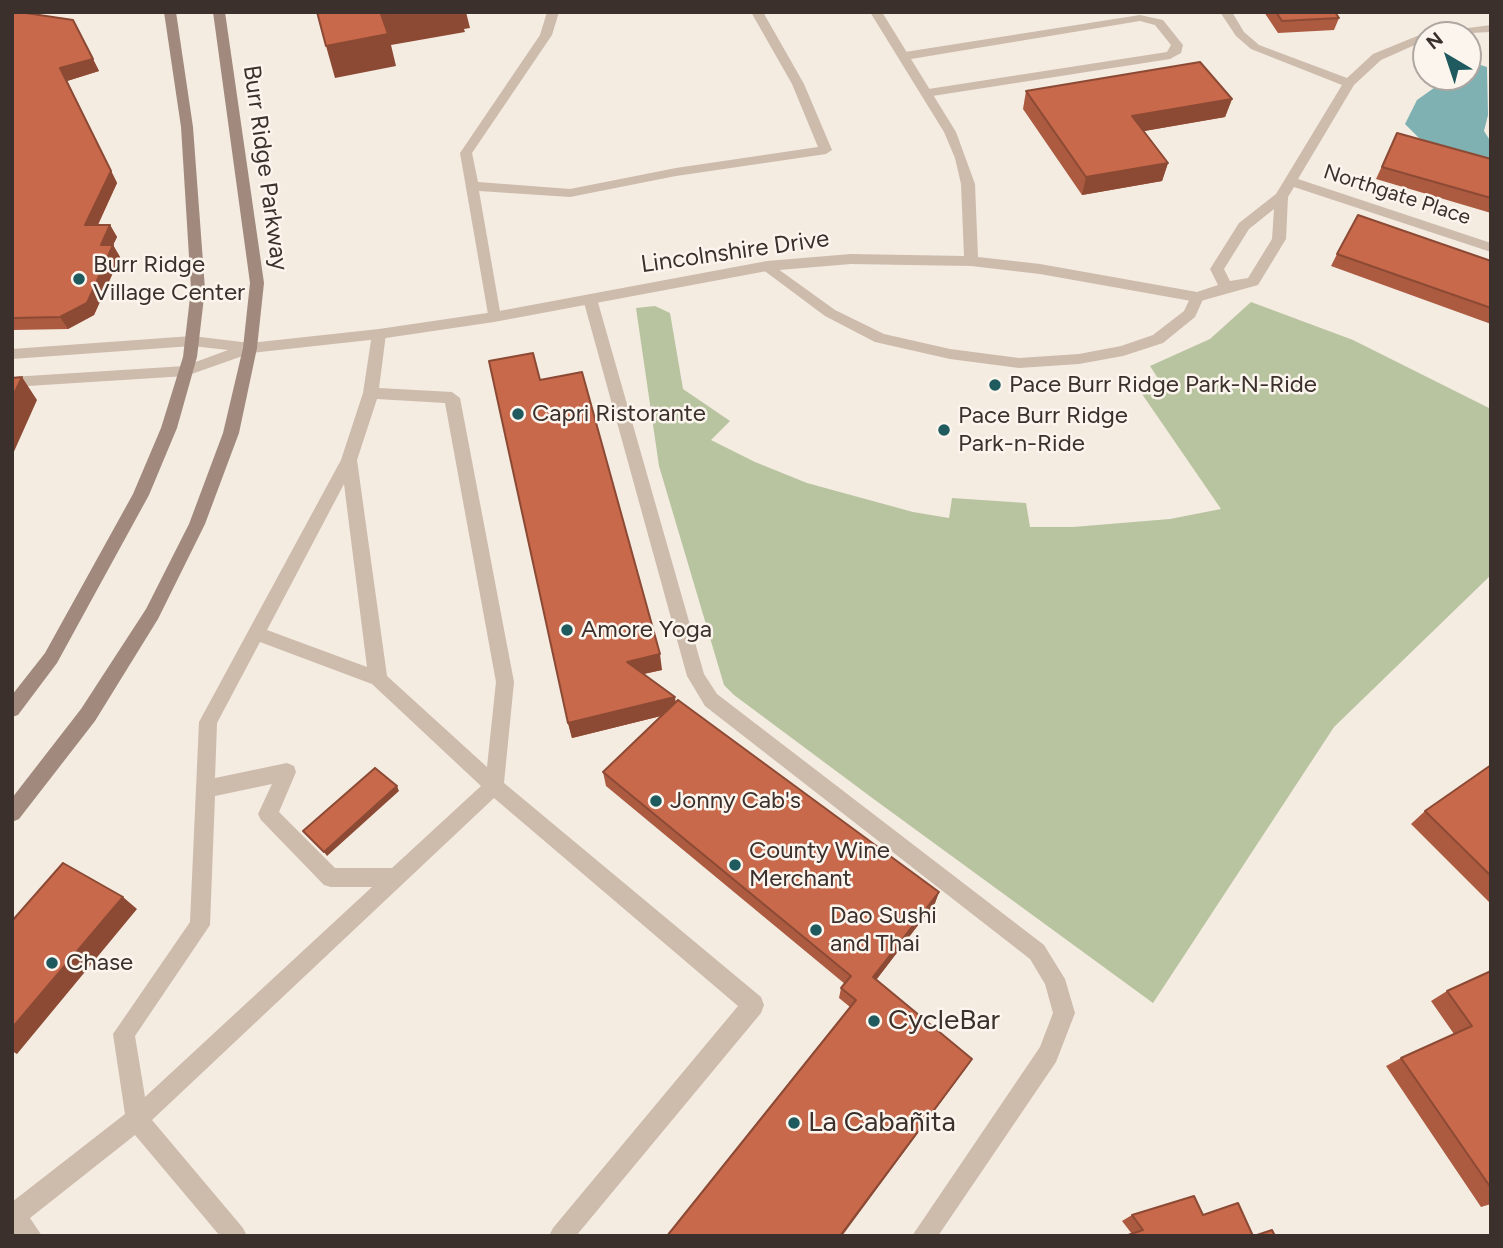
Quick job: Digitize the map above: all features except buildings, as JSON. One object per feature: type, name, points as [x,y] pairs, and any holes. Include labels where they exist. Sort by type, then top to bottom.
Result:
[{"type":"street","points":[[12,709],[51,658],[141,495],[169,428],[186,371],[198,289],[187,127],[170,12]]},
{"type":"street","name":"Burr Ridge Parkway","points":[[12,813],[88,715],[152,614],[197,524],[231,433],[250,348],[257,283],[219,12]]},
{"type":"street","points":[[494,317],[466,153],[546,35],[553,12]]},
{"type":"street","points":[[471,186],[570,193],[676,172],[826,150],[798,84],[757,12]]},
{"type":"street","points":[[876,12],[950,132],[968,184],[971,261]]},
{"type":"street","points":[[1226,12],[1240,34],[1255,47],[1349,83]]},
{"type":"street","points":[[1473,13],[1487,28]]},
{"type":"street","points":[[905,56],[1140,18],[1158,22],[1177,45],[1177,50],[1170,55],[926,93]]},
{"type":"street","points":[[1226,287],[1217,269],[1244,226],[1280,197],[1349,83],[1377,57],[1412,43]]},
{"type":"street","name":"Northgate Place","points":[[1290,181],[1491,248]]},
{"type":"street","name":"Lincolnshire Drive","points":[[12,354],[192,341],[250,348],[379,334],[494,317],[767,266],[851,259],[971,261],[1040,269],[1197,297],[1214,295],[1226,287],[1253,282],[1279,239],[1280,197]]},
{"type":"street","points":[[767,266],[830,313],[880,338],[910,347],[1019,363],[1079,359],[1123,351],[1158,339],[1190,314],[1197,297]]},
{"type":"street","points":[[590,299],[696,676],[711,700],[1037,953],[1054,979],[1064,1013],[1048,1054],[924,1236]]},
{"type":"street","points":[[235,1236],[137,1119],[124,1034],[200,925],[208,722],[349,460],[371,393],[379,334]]},
{"type":"street","name":"Lincolnshire Drive","points":[[12,382],[186,371],[250,348]]},
{"type":"street","points":[[30,1236],[13,1215],[137,1119],[494,786],[505,682],[452,398],[371,393]]},
{"type":"street","points":[[349,460],[378,679]]},
{"type":"street","points":[[256,633],[378,679],[494,786],[753,1005],[561,1236]]},
{"type":"street","points":[[205,789],[287,772],[268,814],[331,878],[396,877]]},
{"type":"green space","points":[[1251,302],[1353,340],[1491,409],[1491,575],[1334,727],[1153,1003],[875,800],[724,685],[659,466],[636,308],[655,306],[670,313],[683,389],[730,421],[711,440],[807,483],[913,512],[949,518],[952,498],[1026,503],[1030,527],[1073,527],[1170,519],[1221,509],[1142,394],[1163,386],[1150,366],[1210,339]]},
{"type":"water","points":[[1482,65],[1487,67],[1488,115],[1484,131],[1491,142],[1491,159],[1419,138],[1405,124],[1417,100],[1430,91],[1482,91]]},
{"type":"place","name":"Burr Ridge Village Center","points":[[79,279]]},
{"type":"place","name":"Pace Burr Ridge Park-N-Ride","points":[[995,385]]},
{"type":"place","name":"Capri Ristorante","points":[[518,414]]},
{"type":"place","name":"Pace Burr Ridge Park-n-Ride","points":[[944,430]]},
{"type":"place","name":"Amore Yoga","points":[[567,630]]},
{"type":"place","name":"Jonny Cab's","points":[[656,801]]},
{"type":"place","name":"County Wine Merchant","points":[[735,865]]},
{"type":"place","name":"Dao Sushi and Thai","points":[[816,930]]},
{"type":"place","name":"Chase","points":[[52,963]]},
{"type":"place","name":"CycleBar","points":[[874,1021]]},
{"type":"place","name":"La Cabañita","points":[[794,1123]]}]
